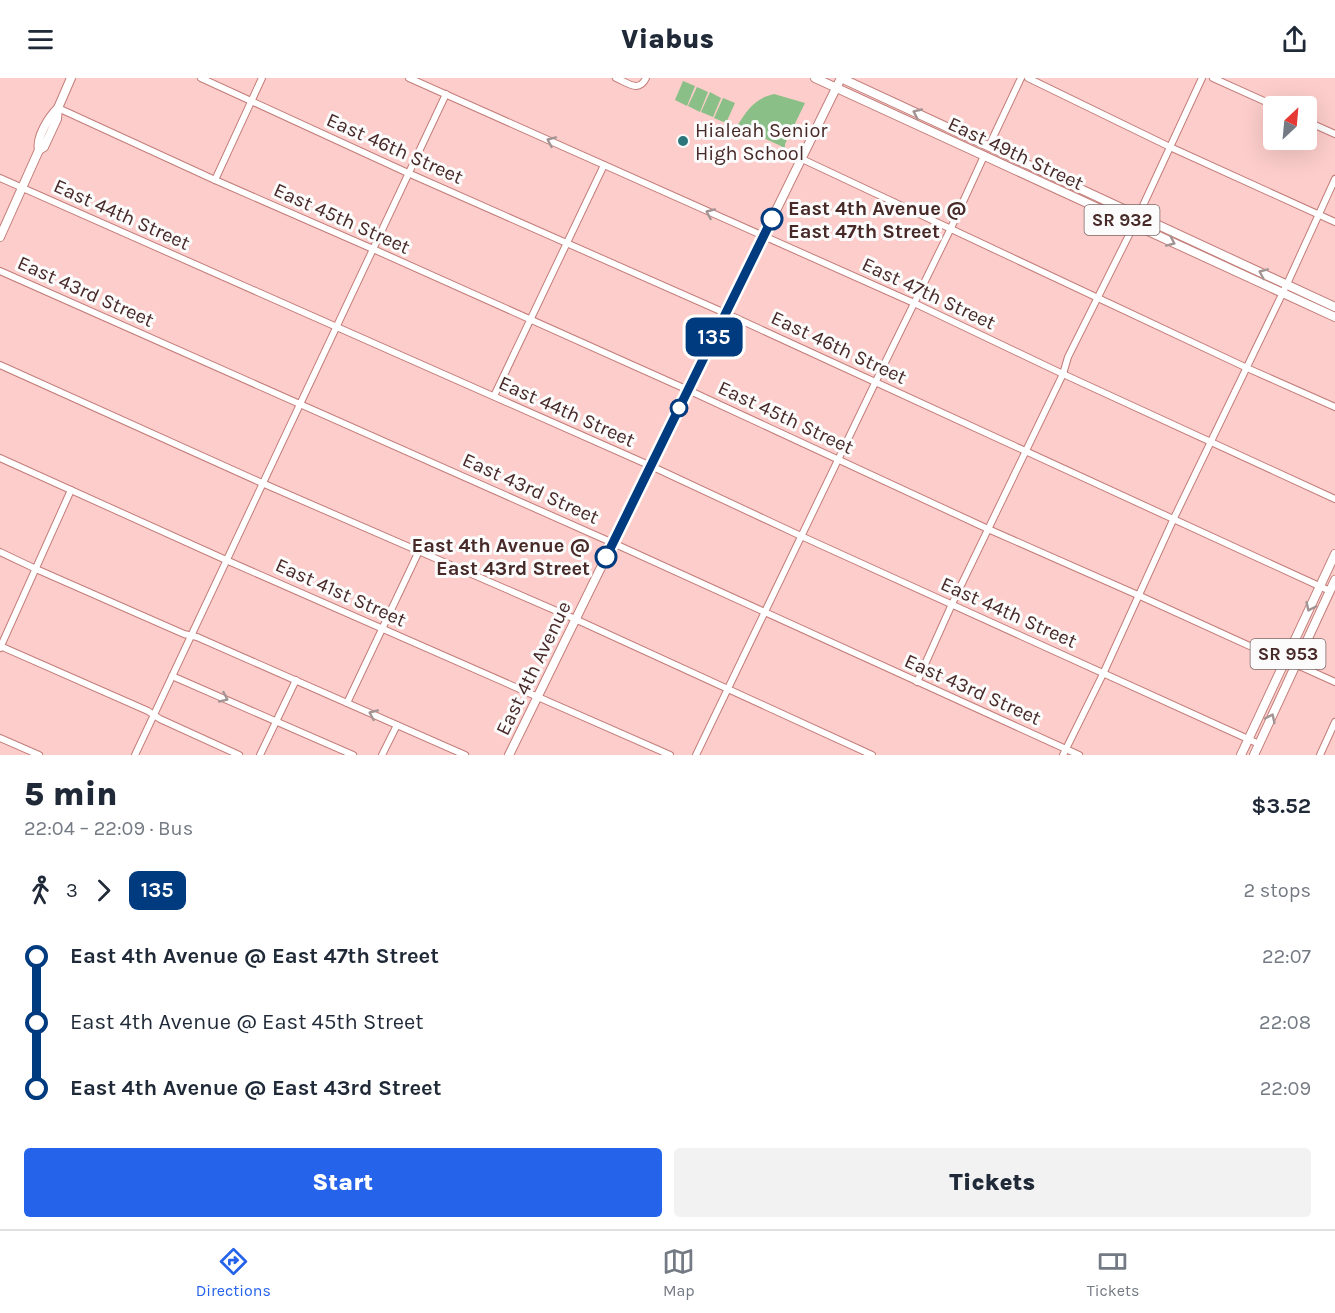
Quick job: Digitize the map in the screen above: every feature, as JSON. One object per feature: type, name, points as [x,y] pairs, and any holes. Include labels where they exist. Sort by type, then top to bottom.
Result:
[{"type":"main road","points":[[0,237],[39,150],[44,147],[57,119],[58,108],[71,78]]},
{"type":"main road","name":"East 49th Street","points":[[815,78],[1134,225],[1335,307]]},
{"type":"main road","name":"East 49th Street","points":[[841,78],[989,146],[1285,288],[1335,317]]},
{"type":"main road","name":"East 4th Avenue","points":[[508,755],[841,78]]},
{"type":"main road","points":[[943,137],[955,138],[980,148],[989,146]]},
{"type":"main road","points":[[984,156],[995,153],[1029,169],[1037,169]]},
{"type":"main road","name":"SR 953","points":[[1241,755],[1335,554]]},
{"type":"main road","name":"SR 953","points":[[1254,755],[1335,580]]},
{"type":"street","name":"East 46th Street","points":[[201,78],[408,173],[726,313],[1330,591]]},
{"type":"street","points":[[215,180],[262,78]]},
{"type":"street","name":"East 47th Street","points":[[409,78],[914,303],[1335,499]]},
{"type":"street","points":[[616,78],[634,86],[643,84],[646,78]]},
{"type":"street","points":[[989,146],[1021,78]]},
{"type":"street","points":[[1028,78],[1170,147],[1335,222]]},
{"type":"street","points":[[917,682],[988,528],[1063,374],[1068,357],[1138,217],[1202,78]]},
{"type":"street","points":[[1213,78],[1263,101]]},
{"type":"street","points":[[135,755],[446,94]]},
{"type":"street","name":"East 45th Street","points":[[58,108],[688,390],[1276,658],[1335,682]]},
{"type":"street","points":[[1317,126],[1335,134]]},
{"type":"street","points":[[696,755],[984,156]]},
{"type":"street","points":[[802,159],[1247,368],[1335,406]]},
{"type":"street","points":[[494,396],[604,165]]},
{"type":"street","name":"East 44th Street","points":[[0,178],[651,466],[1259,744]]},
{"type":"street","points":[[1065,752],[1335,179]]},
{"type":"street","name":"East 43rd Street","points":[[0,271],[613,543],[1065,752],[1079,755]]},
{"type":"street","points":[[0,365],[575,620],[872,755]]},
{"type":"street","name":"East 41st Street","points":[[0,458],[670,755]]},
{"type":"street","points":[[71,490],[0,647],[239,755]]},
{"type":"street","points":[[347,703],[419,551]]},
{"type":"street","points":[[0,552],[465,755]]},
{"type":"street","points":[[172,676],[353,755]]},
{"type":"street","points":[[260,755],[296,680]]},
{"type":"street","points":[[1320,755],[1335,722]]},
{"type":"street","points":[[382,755],[397,724]]},
{"type":"street","points":[[0,738],[39,755]]},
{"type":"green space","points":[[683,81],[695,86],[687,106],[675,100]]},
{"type":"green space","points":[[697,87],[708,92],[700,112],[688,106]]},
{"type":"green space","points":[[710,92],[721,98],[713,117],[701,112]]},
{"type":"green space","points":[[774,94],[805,103],[785,144],[785,150],[737,126],[752,106],[761,99]]},
{"type":"green space","points":[[723,98],[735,103],[726,123],[714,118]]},
{"type":"bus line","name":"135","points":[[606,557],[772,219]]},
{"type":"place","name":"Hialeah Senior High School","points":[[683,141]]},
{"type":"place","name":"East 4th Avenue @ East 47th Street","points":[[772,219]]},
{"type":"place","name":"East 4th Avenue @ East 43rd Street","points":[[606,557]]}]
